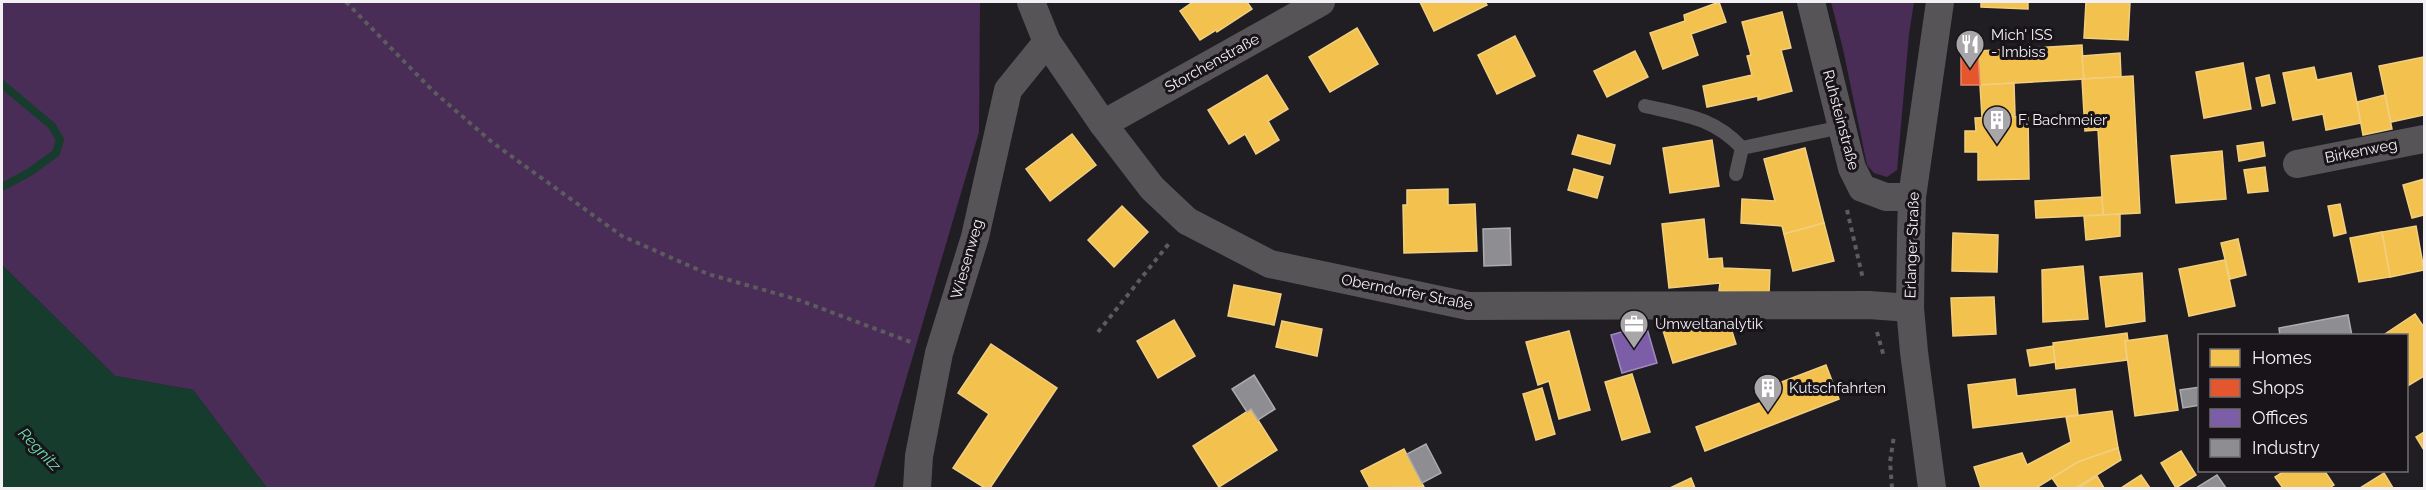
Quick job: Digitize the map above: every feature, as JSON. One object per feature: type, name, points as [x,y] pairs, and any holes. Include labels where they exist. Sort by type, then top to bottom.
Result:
[{"type":"street","name":"Oberndorfer Straße","points":[[1031,2],[1047,42],[1103,124],[1152,188],[1187,221],[1270,264],[1468,306],[1845,304],[1910,308]]},
{"type":"street","name":"Storchenstraße","points":[[1103,124],[1321,2]]},
{"type":"street","name":"Ruhsteinstraße","points":[[1811,2],[1852,168],[1862,188],[1886,197],[1912,197]]},
{"type":"street","name":"Erlanger Straße","points":[[1932,489],[1910,308],[1912,197],[1940,2]]},
{"type":"street","name":"Wiesenweg","points":[[917,489],[919,456],[939,353],[975,237],[1008,90],[1047,42]]},
{"type":"street","name":"Birkenweg","points":[[2297,164],[2424,139]]},
{"type":"lane","points":[[1645,106],[1702,119],[1728,132],[1742,148]]},
{"type":"lane","points":[[1742,148],[1842,127]]},
{"type":"lane","points":[[1736,174],[1742,148]]},
{"type":"path","points":[[346,2],[432,91],[485,136],[622,236],[708,274],[799,300],[939,353]]},
{"type":"path","points":[[1098,332],[1187,221]]},
{"type":"shaded area","points":[[2,2],[980,2],[979,132],[874,488],[267,488],[193,390],[115,376],[2,265]]},
{"type":"shaded area","points":[[1831,2],[1914,2],[1897,170],[1887,177],[1874,173],[1867,165]]},
{"type":"water","name":"Regnitz","points":[[2,265],[115,376],[193,390],[267,488],[2,488]]},
{"type":"building: Homes","points":[[1193,2],[1247,2],[1252,9],[1217,32],[1216,30],[1200,40],[1180,11]]},
{"type":"building: Homes","points":[[1420,2],[1485,2],[1487,5],[1434,31]]},
{"type":"building: Homes","points":[[1719,2],[1726,22],[1691,34],[1698,55],[1663,69],[1650,33],[1685,21],[1684,15]]},
{"type":"building: Homes","points":[[1981,2],[2028,2],[2028,9],[1981,7]]},
{"type":"building: Homes","points":[[2086,2],[2130,2],[2128,40],[2084,38]]},
{"type":"building: Homes","points":[[1782,12],[1791,48],[1781,50],[1792,91],[1758,100],[1758,96],[1707,107],[1703,86],[1752,75],[1747,56],[1751,55],[1742,22]]},
{"type":"building: Homes","points":[[1357,28],[1378,64],[1330,92],[1309,57]]},
{"type":"building: Homes","points":[[1515,36],[1535,76],[1497,94],[1478,55]]},
{"type":"building: Homes","points":[[2082,45],[2084,79],[1980,85],[1978,51]]},
{"type":"building: Homes","points":[[1635,51],[1648,77],[1607,97],[1594,71]]},
{"type":"building: Homes","points":[[2120,53],[2121,77],[2084,79],[2082,56]]},
{"type":"building: Homes","points":[[2424,57],[2424,115],[2391,122],[2379,66]]},
{"type":"building: Homes","points":[[2243,63],[2251,109],[2204,118],[2196,72]]},
{"type":"building: Homes","points":[[2314,67],[2317,80],[2351,73],[2361,123],[2326,130],[2323,114],[2293,120],[2283,73]]},
{"type":"building: Homes","points":[[1267,75],[1288,109],[1268,121],[1279,140],[1256,154],[1245,134],[1229,144],[1208,110]]},
{"type":"building: Homes","points":[[2269,75],[2275,103],[2262,106],[2256,78]]},
{"type":"building: Homes","points":[[2133,76],[2140,213],[2103,215],[2098,130],[2085,131],[2082,79]]},
{"type":"building: Homes","points":[[2014,83],[2015,115],[1982,117],[1980,85]]},
{"type":"building: Homes","points":[[2385,95],[2392,129],[2363,135],[2357,102]]},
{"type":"building: Homes","name":"F. Bachmeier","points":[[2028,116],[2029,179],[1978,180],[1978,152],[1965,152],[1965,131],[1976,131],[1975,118]]},
{"type":"building: Homes","points":[[1072,134],[1096,165],[1050,201],[1026,169]]},
{"type":"building: Homes","points":[[1578,135],[1615,145],[1610,164],[1572,154]]},
{"type":"building: Homes","points":[[1712,140],[1719,186],[1670,193],[1663,148]]},
{"type":"building: Homes","points":[[2263,142],[2265,156],[2239,161],[2237,146]]},
{"type":"building: Homes","points":[[1805,148],[1824,223],[1784,234],[1782,226],[1741,223],[1742,199],[1775,201],[1764,159]]},
{"type":"building: Homes","points":[[2222,151],[2226,199],[2176,203],[2171,156]]},
{"type":"building: Homes","points":[[2265,167],[2268,191],[2248,193],[2244,170]]},
{"type":"building: Homes","points":[[1574,169],[1603,177],[1597,198],[1568,190]]},
{"type":"building: Homes","points":[[2424,179],[2424,215],[2412,218],[2403,185]]},
{"type":"building: Homes","points":[[1448,189],[1448,205],[1475,204],[1477,251],[1404,253],[1403,205],[1407,205],[1407,190]]},
{"type":"building: Homes","points":[[2102,197],[2103,215],[2036,218],[2035,201]]},
{"type":"building: Homes","points":[[2340,204],[2346,233],[2334,236],[2328,206]]},
{"type":"building: Homes","points":[[1122,206],[1148,232],[1114,267],[1088,240]]},
{"type":"building: Homes","points":[[2120,214],[2120,236],[2086,240],[2084,216]]},
{"type":"building: Homes","points":[[1704,219],[1708,259],[1722,258],[1723,268],[1770,270],[1769,294],[1719,291],[1720,283],[1669,288],[1662,224]]},
{"type":"building: Homes","points":[[1824,223],[1834,261],[1793,271],[1784,234]]},
{"type":"building: Homes","points":[[2416,226],[2424,270],[2390,277],[2382,232]]},
{"type":"building: Homes","points":[[2382,232],[2390,277],[2359,282],[2350,238]]},
{"type":"building: Homes","points":[[1953,233],[1998,235],[1997,272],[1952,271]]},
{"type":"building: Homes","points":[[2238,239],[2246,275],[2230,279],[2221,243]]},
{"type":"building: Homes","points":[[2225,260],[2235,306],[2189,316],[2179,269]]},
{"type":"building: Homes","points":[[2083,266],[2088,319],[2043,322],[2042,270]]},
{"type":"building: Homes","points":[[2142,273],[2145,321],[2106,327],[2100,277]]},
{"type":"building: Homes","points":[[1234,285],[1281,294],[1274,325],[1228,316]]},
{"type":"building: Homes","points":[[1994,297],[1996,334],[1953,336],[1951,298]]},
{"type":"building: Homes","points":[[1705,311],[1726,312],[1736,344],[1673,363],[1661,324]]},
{"type":"building: Homes","points":[[2415,314],[2424,325],[2424,376],[2408,386],[2408,334],[2385,334]]},
{"type":"building: Homes","points":[[1174,320],[1195,356],[1158,378],[1137,341]]},
{"type":"building: Homes","points":[[1282,321],[1322,329],[1317,356],[1276,347]]},
{"type":"building: Homes","points":[[1569,331],[1590,410],[1559,419],[1549,381],[1538,385],[1526,342]]},
{"type":"building: Homes","points":[[2127,333],[2128,341],[2125,341],[2127,360],[2056,369],[2053,343]]},
{"type":"building: Homes","points":[[2167,335],[2178,410],[2135,416],[2125,341]]},
{"type":"building: Homes","points":[[991,344],[1057,388],[990,488],[985,488],[953,468],[989,414],[958,393]]},
{"type":"building: Homes","points":[[2053,346],[2055,362],[2030,366],[2027,350]]},
{"type":"building: Homes","name":"Kutschfahrten","points":[[1826,365],[1839,399],[1705,451],[1696,427],[1770,399],[1766,388]]},
{"type":"building: Homes","points":[[1632,374],[1650,432],[1622,440],[1605,382]]},
{"type":"building: Homes","points":[[2015,379],[2017,396],[2075,389],[2078,415],[1973,428],[1968,385]]},
{"type":"building: Homes","points":[[1542,388],[1555,434],[1536,440],[1523,394]]},
{"type":"building: Homes","points":[[1251,409],[1277,450],[1219,487],[1193,446]]},
{"type":"building: Homes","points":[[2112,411],[2118,448],[2078,462],[2036,488],[1981,488],[1974,467],[2022,453],[2027,465],[2071,442],[2066,417]]},
{"type":"building: Homes","points":[[2424,432],[2424,450],[2416,437]]},
{"type":"building: Homes","points":[[2118,448],[2121,460],[2076,488],[2059,488],[2052,478],[2078,462]]},
{"type":"building: Homes","points":[[1404,449],[1424,487],[1370,488],[1361,471]]},
{"type":"building: Homes","points":[[2181,451],[2196,475],[2176,488],[2161,463]]},
{"type":"building: Homes","points":[[2283,472],[2325,472],[2334,485],[2329,488],[2283,488],[2275,477]]},
{"type":"building: Homes","points":[[2384,473],[2393,488],[2360,488]]},
{"type":"building: Homes","points":[[2141,475],[2150,488],[2121,488]]},
{"type":"building: Homes","points":[[2097,476],[2104,488],[2078,488]]},
{"type":"building: Homes","points":[[1691,478],[1695,488],[1670,488]]},
{"type":"building: Shops","name":"Mich' ISS - Imbiss","points":[[1961,53],[1978,54],[1980,85],[1961,85]]},
{"type":"building: Offices","name":"Umweltanalytik","points":[[1646,325],[1657,363],[1622,373],[1611,335]]},
{"type":"building: Industry","points":[[1510,228],[1511,265],[1484,266],[1483,229]]},
{"type":"building: Industry","points":[[2348,315],[2352,334],[2280,334],[2279,328]]},
{"type":"building: Industry","points":[[1254,375],[1275,409],[1258,420],[1251,409],[1247,412],[1232,389]]},
{"type":"building: Industry","points":[[2198,387],[2198,405],[2183,408],[2180,390]]},
{"type":"building: Industry","points":[[1426,444],[1441,473],[1422,483],[1407,454]]},
{"type":"building: Industry","points":[[2217,475],[2226,488],[2196,488]]},
{"type":"waterway","points":[[2,84],[52,126],[60,140],[56,153],[30,172],[2,187]]},
{"type":"place","name":"Mich' ISS - Imbiss","points":[[1970,70]]},
{"type":"place","name":"F. Bachmeier","points":[[1997,146]]},
{"type":"place","name":"Umweltanalytik","points":[[1634,350]]},
{"type":"place","name":"Kutschfahrten","points":[[1768,414]]}]
